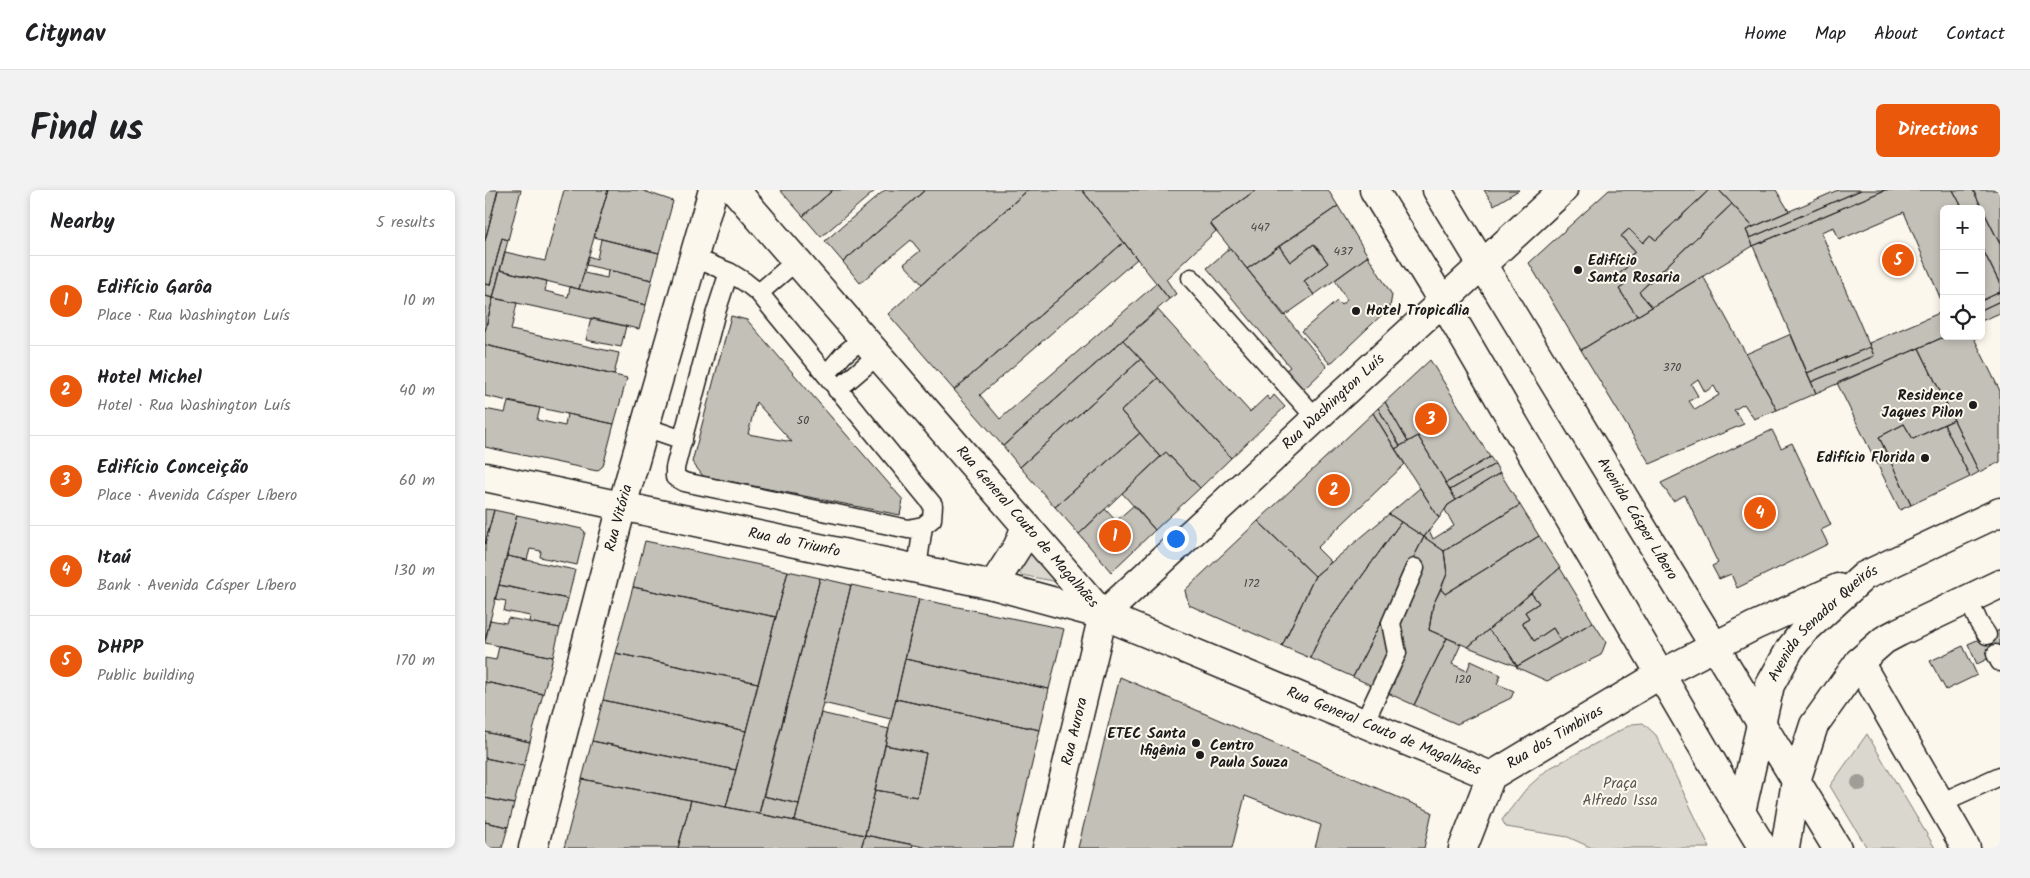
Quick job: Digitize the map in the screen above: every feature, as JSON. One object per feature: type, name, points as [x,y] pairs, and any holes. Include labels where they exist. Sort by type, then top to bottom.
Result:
[{"type":"street","name":"Rua Vitória","points":[[533,848],[621,506],[713,190]]},
{"type":"street","name":"Rua General Couto de Magalhães","points":[[735,190],[1103,615],[1491,776]]},
{"type":"street","points":[[1374,190],[1443,302],[1763,848]]},
{"type":"street","name":"Avenida Cásper Líbero","points":[[1437,190],[1837,848]]},
{"type":"street","name":"Rua Washington Luís","points":[[1103,615],[1563,190]]},
{"type":"street","name":"Rua do Triunfo","points":[[485,478],[917,568],[993,585],[1103,615]]},
{"type":"street","name":"Avenida Senador Queirós","points":[[1741,812],[1770,685],[1790,649],[1804,631],[1864,576],[2000,512]]},
{"type":"street","points":[[993,585],[1018,546],[1026,526]]},
{"type":"street","name":"Rua dos Timbiras","points":[[1463,848],[1491,776],[1661,674],[1714,646],[1864,576]]},
{"type":"street","points":[[1785,848],[1796,781],[1814,725],[1859,662],[1871,650],[1891,636],[2000,584]]},
{"type":"street","name":"Rua Aurora","points":[[1047,848],[1103,615]]},
{"type":"street","points":[[1859,662],[1966,848]]},
{"type":"lane","points":[[694,258],[729,272],[759,293],[933,505],[932,519],[923,526],[908,529],[684,482],[675,477],[675,468],[715,315],[729,272]]},
{"type":"lane","points":[[759,293],[796,261]]},
{"type":"lane","points":[[1191,278],[1316,418]]},
{"type":"lane","points":[[826,375],[843,355],[870,347]]},
{"type":"lane","points":[[837,390],[870,347]]},
{"type":"lane","points":[[645,427],[683,440]]},
{"type":"lane","points":[[917,568],[923,526]]},
{"type":"lane","points":[[1364,723],[1397,653],[1391,624],[1415,568]]},
{"type":"lane","points":[[1968,599],[1987,635]]},
{"type":"lane","points":[[1940,803],[2000,776]]},
{"type":"green space","points":[[1030,551],[1058,582],[1021,575],[1019,570]]},
{"type":"green space","name":"Praça Alfredo Issa","points":[[1643,723],[1656,735],[1710,848],[1592,848],[1568,837],[1506,827],[1502,820],[1526,789],[1548,769],[1632,724]]},
{"type":"green space","points":[[1867,734],[1935,848],[1867,848],[1830,786]]},
{"type":"building","points":[[485,190],[498,190],[485,241]]},
{"type":"building","points":[[498,190],[521,190],[508,240],[502,238],[490,285],[485,284],[485,241]]},
{"type":"building","points":[[564,190],[608,190],[579,289],[500,270],[505,252],[545,261]]},
{"type":"building","points":[[608,190],[641,190],[673,201],[659,253],[594,237]]},
{"type":"building","points":[[780,190],[833,190],[803,216]]},
{"type":"building","points":[[833,190],[876,190],[821,237],[803,216]]},
{"type":"building","points":[[885,190],[925,190],[843,262],[825,241]]},
{"type":"building","points":[[925,190],[1028,190],[922,284],[904,264],[920,251],[911,240],[860,283],[843,262]]},
{"type":"building","points":[[1028,190],[1082,190],[1124,242],[954,390],[888,314]]},
{"type":"building","points":[[1082,190],[1256,190],[1210,223],[1216,231],[1166,279],[1176,294],[1169,299]]},
{"type":"building","points":[[1256,190],[1328,190],[1338,206],[1247,269],[1210,223]]},
{"type":"building","points":[[1484,190],[1519,190],[1494,205]]},
{"type":"building","name":"Edifício Santa Rosaria","points":[[1609,190],[1709,190],[1656,240],[1650,235],[1643,243],[1629,229],[1621,236],[1635,252],[1625,260],[1629,265],[1618,275],[1625,285],[1619,289],[1637,316],[1581,350],[1529,263]]},
{"type":"building","points":[[1709,190],[1719,190],[1732,204],[1639,292],[1652,307],[1637,316],[1619,289],[1625,285],[1618,275],[1629,265],[1625,260],[1635,252],[1621,236],[1629,229],[1643,243],[1650,235],[1656,240]]},
{"type":"building","points":[[1719,190],[1776,190],[1789,211],[1753,227]]},
{"type":"building","points":[[1838,190],[1861,190],[1750,238],[1746,230]]},
{"type":"building","points":[[1861,190],[1885,190],[1753,246],[1750,238]]},
{"type":"building","points":[[1885,190],[1953,190],[1961,205],[1940,205],[1940,298],[1904,212],[1839,240],[1834,227],[1821,232],[1870,347],[1807,373],[1753,246]]},
{"type":"building","points":[[1953,190],[1973,190],[1980,205],[1961,205]]},
{"type":"building","points":[[1973,190],[2000,190],[2000,244],[1985,214],[1985,205],[1980,205]]},
{"type":"building","points":[[1732,204],[1753,227],[1746,230],[1753,246],[1652,307],[1639,292]]},
{"type":"building","points":[[1338,206],[1368,256],[1314,295],[1304,281],[1328,263],[1314,244],[1290,262],[1279,246]]},
{"type":"building","points":[[1985,214],[2000,244],[2000,284],[1985,254]]},
{"type":"building","points":[[502,238],[508,240],[493,298],[485,296],[485,284],[490,285]]},
{"type":"building","points":[[601,239],[659,253],[652,280],[586,265],[588,256],[597,259]]},
{"type":"building","points":[[1124,242],[1137,259],[980,395],[1000,419],[1157,283],[1169,299],[1003,446],[954,390]]},
{"type":"building","points":[[1314,244],[1328,263],[1304,281],[1314,295],[1284,316],[1247,269],[1279,246],[1290,262]]},
{"type":"building","points":[[1230,248],[1327,367],[1302,391],[1285,371],[1290,367],[1207,268]]},
{"type":"building","points":[[1985,254],[2000,284],[2000,292],[1985,299]]},
{"type":"building","name":"Hotel Tropicália","points":[[1368,256],[1392,295],[1390,307],[1330,364],[1302,331],[1337,301],[1341,305],[1347,300],[1335,280]]},
{"type":"building","points":[[500,270],[547,281],[545,291],[568,297],[570,287],[646,305],[639,329],[493,298]]},
{"type":"building","points":[[608,270],[652,280],[646,305],[579,289],[584,273],[607,278]]},
{"type":"building","points":[[1703,276],[1777,410],[1754,419],[1744,404],[1734,410],[1744,424],[1650,464],[1581,350]],"holes":[[[1698,379],[1705,392],[1714,386],[1719,395],[1695,410],[1689,401],[1698,396],[1691,384]]]},
{"type":"building","points":[[2000,292],[2000,301],[1985,308],[1985,299]]},
{"type":"building","points":[[485,296],[493,298],[485,331]]},
{"type":"building","points":[[493,298],[517,303],[511,330],[619,353],[614,375],[485,345],[485,331]]},
{"type":"building","points":[[2000,301],[2000,313],[1985,319],[1985,308]]},
{"type":"building","points":[[1158,310],[1250,412],[1267,396],[1270,400],[1274,395],[1285,407],[1231,458],[1123,340]]},
{"type":"building","points":[[1940,313],[1940,339],[1816,393],[1811,382],[1874,356],[1869,343]]},
{"type":"building","points":[[731,316],[747,320],[903,500],[900,515],[703,476],[692,462]],"holes":[[[756,402],[792,442],[748,434]]]},
{"type":"building","points":[[591,318],[626,326],[621,347],[586,340]]},
{"type":"building","points":[[1791,334],[1816,393],[1777,410],[1746,354]]},
{"type":"building","name":"Residence Jaques Pilon","points":[[1940,339],[1975,340],[2000,391],[2000,462],[1979,472],[1919,348]]},
{"type":"building","points":[[1123,340],[1141,359],[1020,467],[1003,446]]},
{"type":"building","points":[[485,345],[627,378],[614,424],[485,396]]},
{"type":"building","points":[[1870,347],[1874,356],[1811,382],[1807,373]]},
{"type":"building","points":[[1919,348],[1954,420],[1913,439],[1904,424],[1879,437],[1911,505],[1900,510],[1837,383]]},
{"type":"building","points":[[1141,359],[1158,378],[1121,411],[1140,433],[1055,507],[1020,467]]},
{"type":"building","points":[[1430,360],[1490,457],[1446,483],[1418,436],[1408,442],[1385,402]]},
{"type":"building","points":[[1158,378],[1231,458],[1200,488],[1166,452],[1160,457],[1121,411]]},
{"type":"building","points":[[508,402],[540,408],[537,420],[565,426],[567,414],[614,424],[603,466],[597,471],[485,447],[485,409],[505,413]]},
{"type":"building","points":[[1385,402],[1408,442],[1400,446],[1378,408]]},
{"type":"building","points":[[1378,408],[1400,446],[1395,449],[1373,413]]},
{"type":"building","points":[[1373,413],[1405,464],[1317,548],[1331,562],[1315,576],[1258,521]]},
{"type":"building","points":[[1954,420],[1979,472],[1970,477],[1944,424]]},
{"type":"building","name":"Edifício Florida","points":[[1904,424],[1913,439],[1944,424],[1970,477],[1911,505],[1879,437]]},
{"type":"building","points":[[1772,430],[1781,448],[1792,443],[1831,525],[1821,530],[1828,544],[1737,588],[1731,574],[1719,579],[1712,566],[1718,563],[1685,495],[1673,501],[1661,483]]},
{"type":"building","points":[[1140,433],[1160,457],[1079,534],[1055,507]]},
{"type":"building","points":[[1418,436],[1456,500],[1448,505],[1439,518],[1395,449]]},
{"type":"building","points":[[1166,452],[1200,488],[1155,530],[1122,493]]},
{"type":"building","points":[[1490,457],[1495,464],[1450,490],[1446,483]]},
{"type":"building","points":[[1495,464],[1500,473],[1456,500],[1450,490]]},
{"type":"building","points":[[1500,473],[1520,505],[1444,551],[1424,537],[1429,530],[1433,539],[1454,526],[1445,510],[1448,505]]},
{"type":"building","points":[[1420,488],[1439,518],[1424,537],[1389,514]]},
{"type":"building","points":[[1134,505],[1155,530],[1111,572],[1079,534],[1105,509],[1116,521]]},
{"type":"building","points":[[1520,505],[1539,536],[1445,594],[1441,589],[1447,574],[1444,551]]},
{"type":"building","points":[[485,509],[494,510],[485,544]]},
{"type":"building","points":[[494,510],[517,515],[485,640],[485,544]]},
{"type":"building","points":[[1389,514],[1401,522],[1323,630],[1310,658],[1282,646],[1315,576]]},
{"type":"building","points":[[517,515],[582,529],[585,532],[577,565],[540,557],[541,551],[530,549],[527,560],[507,556]]},
{"type":"building","points":[[1258,521],[1315,576],[1282,646],[1189,605],[1185,591]]},
{"type":"building","points":[[1401,522],[1424,537],[1353,677],[1310,658],[1323,630]]},
{"type":"building","points":[[1539,536],[1560,568],[1488,630],[1468,647],[1429,630],[1433,605],[1441,589],[1445,594]]},
{"type":"building","points":[[1424,537],[1444,551],[1447,574],[1433,605],[1429,630],[1447,638],[1414,705],[1353,677]]},
{"type":"building","points":[[645,541],[788,571],[776,617],[633,587]]},
{"type":"building","points":[[507,556],[575,570],[568,599],[499,585]]},
{"type":"building","points":[[1560,568],[1593,622],[1561,641],[1553,628],[1534,641],[1522,622],[1529,618],[1525,612],[1539,603],[1531,593]]},
{"type":"building","points":[[788,571],[820,578],[759,814],[726,807]]},
{"type":"building","points":[[820,578],[851,585],[799,804],[763,796]]},
{"type":"building","points":[[499,585],[568,599],[560,628],[529,622],[530,616],[504,611],[506,601],[495,599]]},
{"type":"building","points":[[851,585],[919,599],[891,719],[823,703]]},
{"type":"building","points":[[633,587],[776,617],[758,683],[615,653]]},
{"type":"building","points":[[1531,593],[1539,603],[1525,612],[1529,618],[1522,622],[1534,641],[1553,628],[1561,641],[1517,666],[1505,647],[1488,630]]},
{"type":"building","points":[[919,599],[1064,629],[1049,689],[905,659]]},
{"type":"building","points":[[508,618],[560,628],[553,657],[485,643],[490,620],[506,623]]},
{"type":"building","points":[[1593,622],[1606,642],[1601,655],[1547,681],[1516,667]]},
{"type":"building","points":[[1488,630],[1505,647],[1517,666],[1468,647]]},
{"type":"building","points":[[2000,630],[2000,653],[1977,664],[1968,644]]},
{"type":"building","points":[[1447,638],[1461,644],[1452,664],[1467,671],[1471,661],[1501,675],[1497,684],[1514,691],[1511,698],[1457,724],[1414,705]]},
{"type":"building","points":[[499,646],[553,657],[543,694],[485,682],[485,658],[496,660]]},
{"type":"building","points":[[1963,646],[1977,675],[1946,690],[1930,661]]},
{"type":"building","points":[[615,653],[758,683],[746,731],[603,700]]},
{"type":"building","points":[[905,659],[1049,689],[1040,730],[896,699]]},
{"type":"building","name":"Centro Paula Souza","points":[[1120,677],[1432,812],[1424,848],[1315,848],[1321,825],[1245,796],[1232,848],[1078,848]]},
{"type":"building","points":[[485,682],[543,694],[530,742],[485,732]]},
{"type":"building","points":[[896,699],[1040,730],[1012,848],[929,848],[865,835],[875,790],[917,797],[926,753],[885,745]]},
{"type":"building","points":[[603,700],[746,731],[736,770],[592,741]]},
{"type":"building","points":[[821,713],[889,729],[865,835],[795,821]]},
{"type":"building","points":[[485,732],[530,742],[524,766],[485,758]]},
{"type":"building","points":[[592,741],[736,770],[726,807],[582,779]]},
{"type":"building","points":[[885,745],[926,753],[917,797],[875,790]]},
{"type":"building","points":[[485,758],[524,766],[514,804],[485,798]]},
{"type":"building","points":[[582,779],[691,800],[678,848],[564,848]]},
{"type":"building","points":[[763,796],[799,804],[795,821],[759,814]]},
{"type":"building","points":[[485,798],[514,804],[508,827],[485,822]]},
{"type":"building","points":[[691,800],[865,835],[861,848],[678,848]]},
{"type":"building","points":[[485,822],[508,827],[502,848],[485,848]]},
{"type":"building","points":[[865,835],[913,845],[912,848],[861,848]]},
{"type":"place","name":"DHPP","points":[[1898,260]]},
{"type":"place","name":"Edifício Santa Rosaria","points":[[1578,270]]},
{"type":"place","name":"Hotel Tropicália","points":[[1356,311]]},
{"type":"place","name":"Residence Jaques Pilon","points":[[1973,405]]},
{"type":"place","name":"Edifício Conceição","points":[[1431,419]]},
{"type":"place","name":"Edifício Florida","points":[[1925,458]]},
{"type":"place","name":"Hotel Michel","points":[[1334,490]]},
{"type":"place","name":"Itaú","points":[[1760,513]]},
{"type":"place","name":"Edifício Garôa","points":[[1115,536]]},
{"type":"place","name":"ETEC Santa Ifigênia","points":[[1196,743]]},
{"type":"place","name":"Centro Paula Souza","points":[[1200,755]]}]
